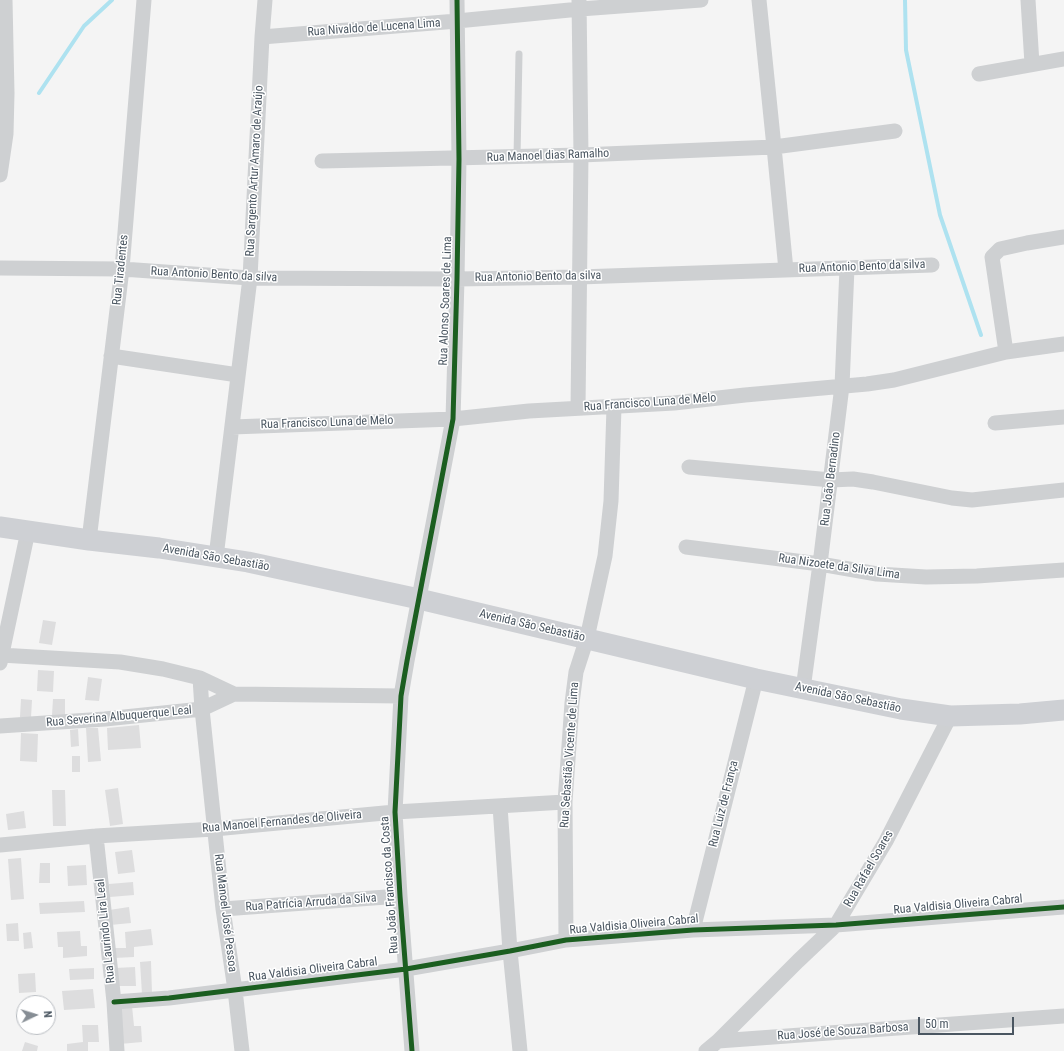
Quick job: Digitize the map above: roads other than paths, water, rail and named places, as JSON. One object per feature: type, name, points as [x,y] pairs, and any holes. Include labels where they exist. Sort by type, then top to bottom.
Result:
[{"type":"main road","name":"Avenida São Sebastião","points":[[0,527],[89,540],[159,548],[255,564],[419,599],[756,679],[885,706],[950,716],[1020,714],[1064,710]]},
{"type":"street","points":[[0,176],[6,134],[4,77],[5,0]]},
{"type":"street","name":"Rua Tiradentes","points":[[89,540],[122,269],[144,0]]},
{"type":"street","name":"Rua Sargento Artur Amaro de Araújo","points":[[216,557],[250,278],[265,0]]},
{"type":"street","name":"Rua Alonso Soares de Lima","points":[[419,599],[452,419],[457,278],[459,159],[457,0]]},
{"type":"street","name":"Rua Nivaldo de Lucena Lima","points":[[262,37],[457,21],[579,5],[701,0]]},
{"type":"street","points":[[759,0],[786,270]]},
{"type":"street","points":[[1028,0],[1032,64]]},
{"type":"street","points":[[578,408],[581,155],[579,5]]},
{"type":"street","points":[[979,74],[1064,59]]},
{"type":"street","name":"Rua Manoel dias Ramalho","points":[[322,161],[459,159],[774,147],[895,131]]},
{"type":"street","points":[[1006,352],[992,257],[1000,249],[1064,237]]},
{"type":"street","name":"Rua Antonio Bento da silva","points":[[0,268],[122,269],[250,278],[457,278],[579,277],[932,265]]},
{"type":"street","name":"Rua João Bernadino","points":[[802,689],[820,564],[842,386],[847,268]]},
{"type":"street","name":"Rua Francisco Luna de Melo","points":[[232,427],[452,419],[529,411],[674,403],[866,384],[894,380],[1006,352],[1064,344]]},
{"type":"street","points":[[111,356],[238,375]]},
{"type":"street","name":"Rua Sebastião Vicente de Lima","points":[[566,940],[565,802],[572,703],[576,672],[587,638],[605,556],[611,501],[614,407]]},
{"type":"street","points":[[995,423],[1064,417]]},
{"type":"street","points":[[689,467],[831,480],[853,478],[939,496],[972,500],[1064,490]]},
{"type":"street","points":[[28,531],[1,658],[120,662],[163,669],[200,678],[234,694],[401,696]]},
{"type":"street","name":"Rua Nizoete da Silva Lima","points":[[686,547],[820,564],[878,574],[977,576],[1064,570]]},
{"type":"street","name":"Rua João Francisco da Costa","points":[[412,1051],[395,812],[401,696],[419,599]]},
{"type":"street","name":"Rua Manoel José Pessoa","points":[[200,678],[214,829],[223,909],[235,990],[239,1051]]},
{"type":"street","name":"Rua Luiz de França","points":[[693,930],[756,679]]},
{"type":"street","name":"Rua Severina Albuquerque Leal","points":[[0,726],[202,710],[234,694]]},
{"type":"street","name":"Rua Rafael Soares","points":[[706,1051],[836,925],[886,841],[950,716]]},
{"type":"street","name":"Rua Manoel Fernandes de Oliveira","points":[[0,845],[96,836],[214,829],[395,812],[565,802]]},
{"type":"street","points":[[500,806],[510,951],[520,1051]]},
{"type":"street","name":"Rua Laurindo Lira Leal","points":[[96,836],[114,1002],[117,1051]]},
{"type":"street","name":"Rua Patrícia Arruda da Silva","points":[[223,909],[400,896]]},
{"type":"street","name":"Rua Valdisia Oliveira Cabral","points":[[114,1002],[169,998],[406,969],[566,940],[693,930],[836,925],[1064,907]]},
{"type":"street","name":"Rua José de Souza Barbosa","points":[[718,1041],[1064,1016]]},
{"type":"lane","points":[[517,157],[519,54]]},
{"type":"waterway","points":[[39,93],[84,26],[112,0]]},
{"type":"waterway","points":[[905,0],[906,50],[940,215],[981,335]]}]
